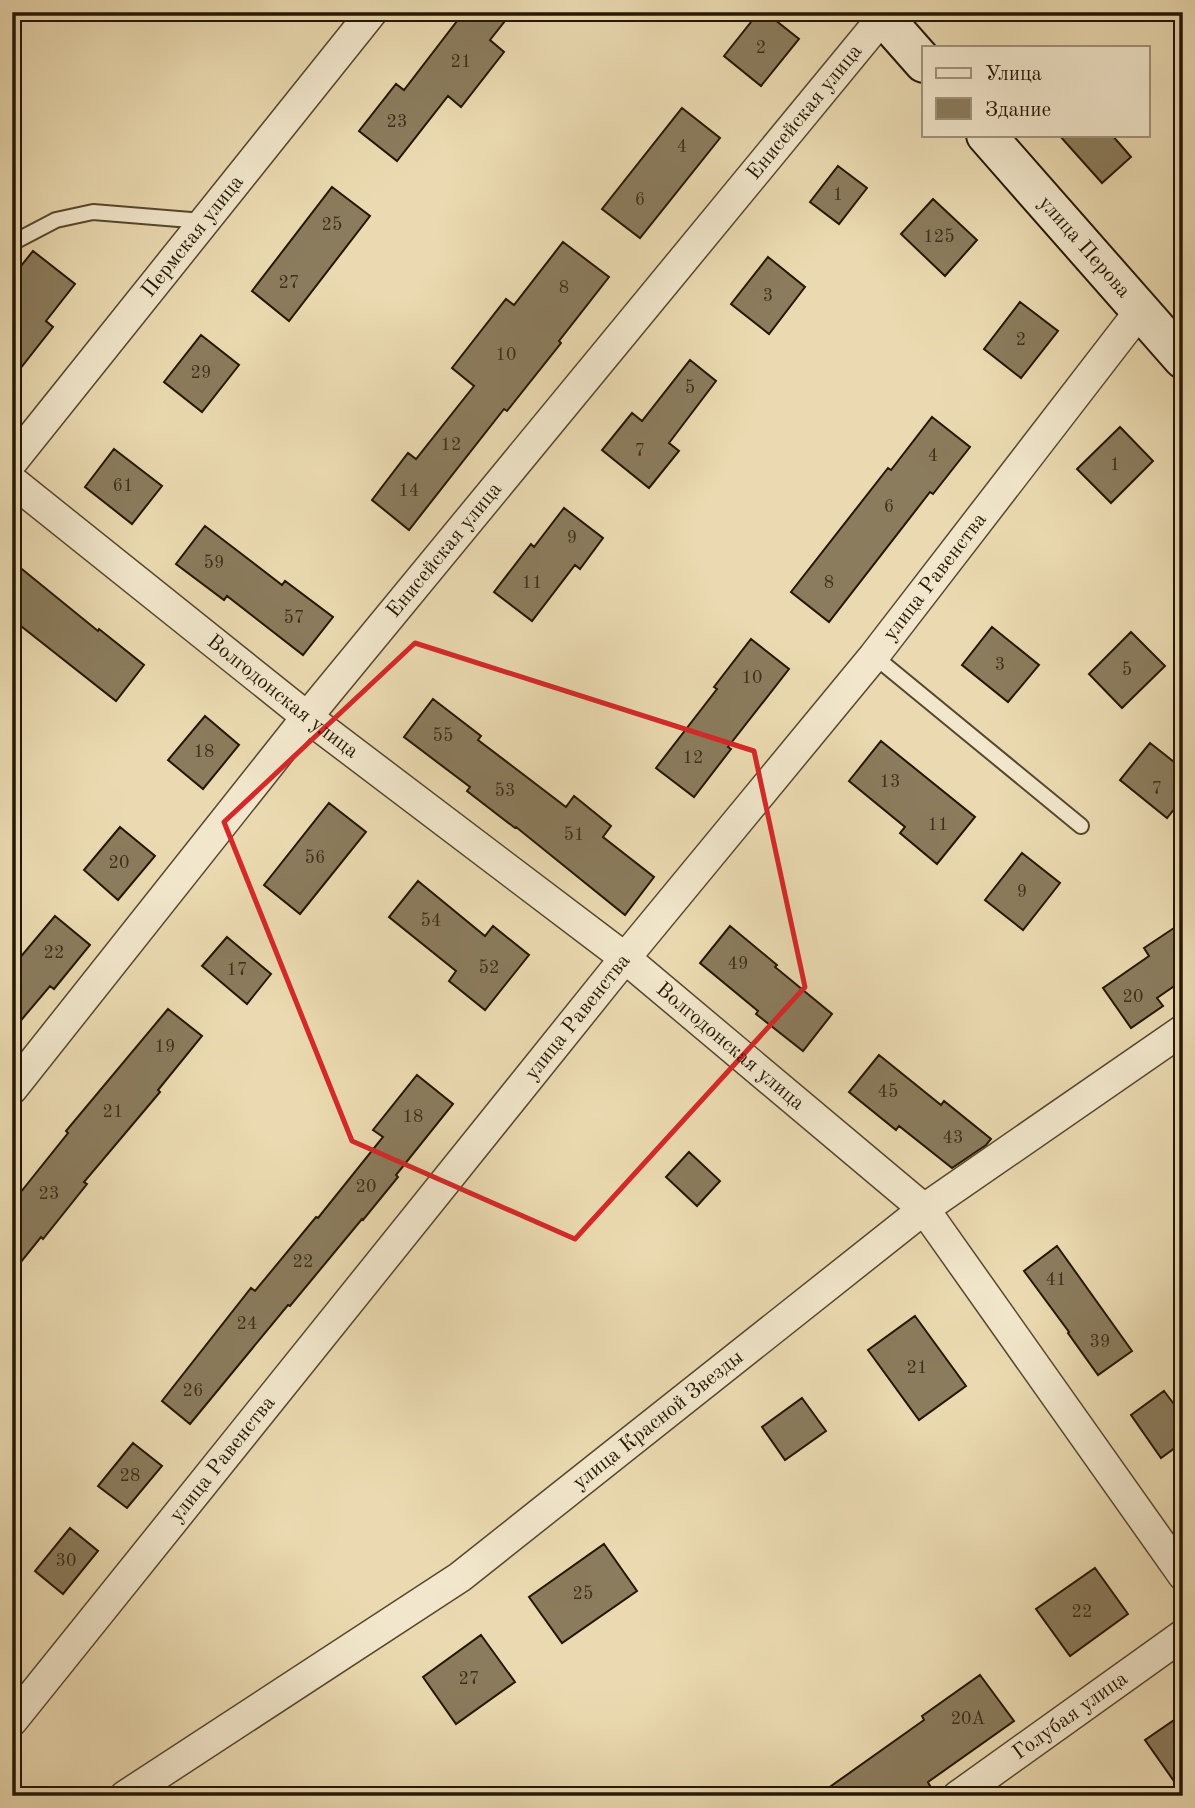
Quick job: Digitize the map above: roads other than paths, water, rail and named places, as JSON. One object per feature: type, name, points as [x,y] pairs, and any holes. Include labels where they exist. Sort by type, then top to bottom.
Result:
[{"type":"main road","points":[[881,15],[922,61]]},
{"type":"main road","name":"улица Перова","points":[[987,136],[1183,359]]},
{"type":"street","name":"Пермская улица","points":[[12,462],[372,12]]},
{"type":"street","name":"Енисейская улица","points":[[12,1088],[307,717],[881,15]]},
{"type":"street","name":"улица Равенства","points":[[12,1721],[625,958],[874,656],[1140,311]]},
{"type":"street","name":"Волгодонская улица","points":[[12,481],[307,717],[625,958],[924,1209],[1183,1575]]},
{"type":"street","name":"улица Красной Звезды","points":[[125,1796],[460,1577],[924,1209],[1183,1030]]},
{"type":"street","name":"Голубая улица","points":[[958,1796],[1183,1635]]},
{"type":"lane","points":[[12,243],[56,220],[93,212],[205,221]]},
{"type":"lane","points":[[874,656],[1081,826]]}]
